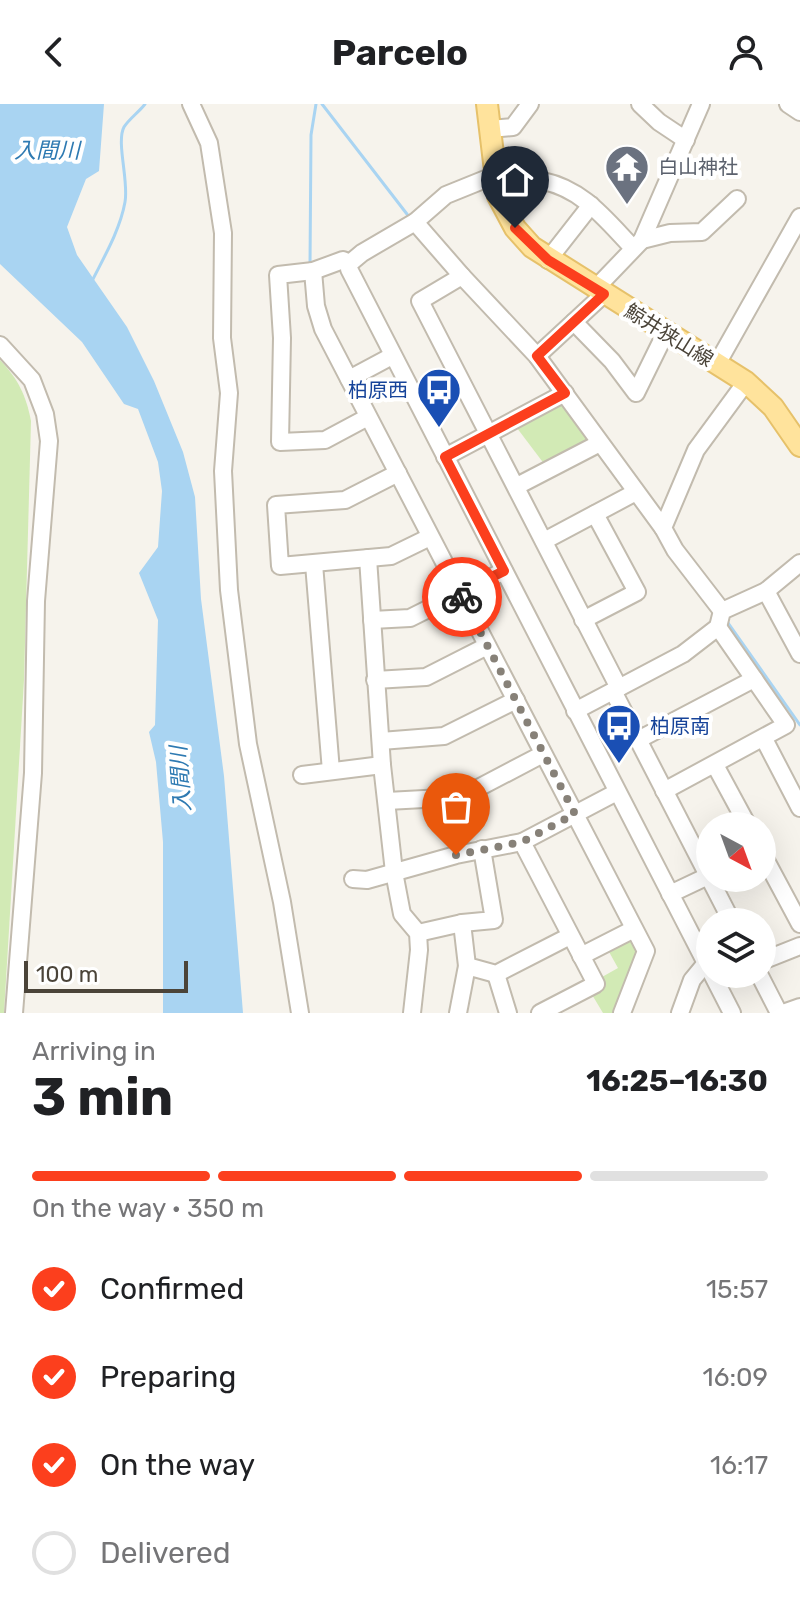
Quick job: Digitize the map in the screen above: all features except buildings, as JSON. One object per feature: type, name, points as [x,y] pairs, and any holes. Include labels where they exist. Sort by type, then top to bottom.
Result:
[{"type":"main road","name":"鯨井狭山線","points":[[487,104],[493,176],[502,205],[515,228],[548,260],[746,382],[773,407],[800,444]]},
{"type":"street","points":[[191,104],[209,143],[223,233],[222,338],[229,393],[223,471],[229,590],[250,755],[282,902],[300,1013]]},
{"type":"street","points":[[490,129],[513,127],[530,104]]},
{"type":"street","points":[[640,104],[659,122],[686,140]]},
{"type":"street","points":[[537,356],[574,322],[637,244],[701,104]]},
{"type":"street","points":[[788,104],[800,112]]},
{"type":"street","points":[[350,263],[415,222],[460,187],[493,176],[504,181],[520,178],[564,186],[637,244]]},
{"type":"street","points":[[637,244],[670,233],[702,232],[737,199]]},
{"type":"street","points":[[548,260],[591,205]]},
{"type":"street","points":[[415,222],[537,356],[565,393],[663,528],[754,679],[786,725],[664,791]]},
{"type":"street","points":[[717,364],[798,228]]},
{"type":"street","points":[[350,263],[343,260],[313,271],[278,275],[282,338],[280,442],[325,440],[368,417]]},
{"type":"street","points":[[350,263],[353,282],[696,944]]},
{"type":"street","points":[[313,271],[318,319],[646,951],[622,1013]]},
{"type":"street","points":[[462,276],[420,301],[517,486],[638,740],[696,853]]},
{"type":"street","points":[[574,322],[612,361],[636,393],[665,334]]},
{"type":"street","points":[[0,345],[32,380],[45,414],[49,441],[36,601],[33,773],[14,1013]]},
{"type":"street","points":[[349,379],[392,356]]},
{"type":"street","points":[[663,528],[696,450],[746,382]]},
{"type":"street","points":[[445,457],[565,393]]},
{"type":"street","points":[[517,486],[600,443]]},
{"type":"street","points":[[398,473],[345,500],[276,505],[280,566],[391,556],[430,537]]},
{"type":"street","points":[[544,541],[636,492]]},
{"type":"street","points":[[583,620],[637,592],[595,514]]},
{"type":"street","points":[[368,558],[382,765],[394,872],[402,914],[418,933],[412,1013]]},
{"type":"street","points":[[575,711],[683,654],[720,619],[766,591],[800,563]]},
{"type":"street","points":[[314,564],[331,771]]},
{"type":"street","points":[[372,620],[410,618],[504,571]]},
{"type":"street","points":[[766,591],[800,654]]},
{"type":"street","points":[[375,680],[426,677],[487,646]]},
{"type":"street","points":[[638,740],[754,679]]},
{"type":"street","points":[[381,741],[444,736],[516,700]]},
{"type":"street","points":[[764,739],[799,805]]},
{"type":"street","points":[[387,801],[461,797],[543,754]]},
{"type":"street","points":[[302,775],[382,765]]},
{"type":"street","points":[[715,765],[740,812]]},
{"type":"street","points":[[353,879],[367,880],[482,849],[522,842],[617,792]]},
{"type":"street","points":[[522,842],[596,984],[540,1013]]},
{"type":"street","points":[[418,933],[462,923],[494,920],[482,849]]},
{"type":"street","points":[[776,879],[800,924]]},
{"type":"street","points":[[670,894],[696,882]]},
{"type":"street","points":[[458,1013],[467,966],[462,923]]},
{"type":"street","points":[[581,956],[634,929]]},
{"type":"street","points":[[467,966],[496,974],[570,936]]},
{"type":"street","points":[[776,955],[800,946]]},
{"type":"street","points":[[496,974],[508,1013]]},
{"type":"street","points":[[680,1013],[692,980],[696,977]]},
{"type":"street","points":[[719,988],[732,1013]]},
{"type":"street","points":[[767,988],[781,1013],[800,1007]]},
{"type":"green space","points":[[0,360],[20,388],[31,421],[24,680],[4,1013],[0,1013]]},
{"type":"green space","points":[[566,403],[593,441],[545,465],[517,428]]},
{"type":"green space","points":[[631,937],[641,953],[617,1013],[603,1013],[591,993],[606,985],[602,977],[618,968],[608,950]]},
{"type":"water","name":"入間川","points":[[0,104],[104,104],[99,171],[86,179],[67,227],[77,255],[127,327],[154,381],[183,452],[195,497],[201,599],[224,776],[243,1013],[163,1013],[163,842],[156,762],[149,732],[155,725],[158,620],[139,573],[158,547],[162,491],[158,462],[138,409],[124,404],[82,342],[0,264]]},
{"type":"waterway","points":[[91,283],[123,212],[124,127],[145,104]]},
{"type":"waterway","points":[[310,266],[311,135],[316,104]]},
{"type":"waterway","points":[[322,104],[410,218]]},
{"type":"waterway","points":[[726,620],[800,725]]},
{"type":"way so far","points":[[456,855],[522,842],[575,814],[462,597]]},
{"type":"place","name":"白山神社","points":[[627,206]]},
{"type":"place","name":"柏原西","points":[[439,429]]},
{"type":"place","name":"柏原南","points":[[619,765]]},
{"type":"route","points":[[462,597],[459,593],[504,571],[445,457],[565,393],[537,356],[604,294],[548,260],[515,228]]}]
